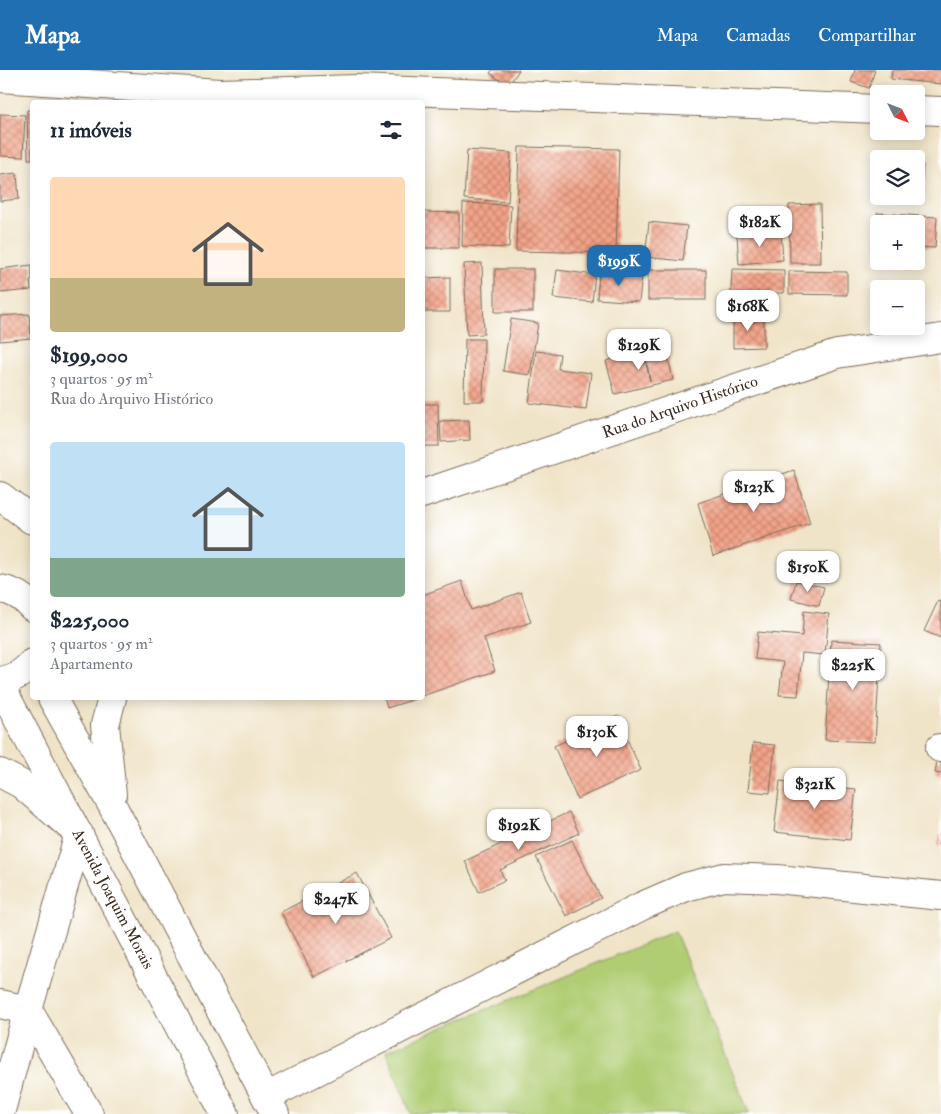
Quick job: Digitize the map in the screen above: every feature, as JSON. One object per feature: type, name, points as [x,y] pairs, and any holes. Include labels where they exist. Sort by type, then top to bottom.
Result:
[{"type":"street","points":[[0,78],[219,93],[356,87],[870,109]]},
{"type":"street","points":[[925,110],[941,111]]},
{"type":"street","name":"Rua do Arquivo Histórico","points":[[425,493],[836,354],[941,338]]},
{"type":"street","points":[[0,496],[30,518]]},
{"type":"street","points":[[0,681],[11,679],[30,665]]},
{"type":"street","name":"Avenida Joaquim Morais","points":[[0,685],[225,1114]]},
{"type":"street","points":[[53,700],[113,807],[271,1105],[642,906],[686,887],[724,877],[777,879],[941,896]]},
{"type":"street","points":[[111,700],[105,725],[113,807]]},
{"type":"street","points":[[0,773],[21,784],[79,834],[0,1114]]},
{"type":"street","points":[[0,1004],[28,1010],[89,1114]]},
{"type":"green space","points":[[675,931],[749,1113],[411,1114],[386,1051]]},
{"type":"building","points":[[492,70],[519,70],[508,86],[490,73]]},
{"type":"building","points":[[855,70],[875,70],[869,88],[851,82]]},
{"type":"building","points":[[892,70],[941,70],[941,84],[891,79]]},
{"type":"building","points":[[27,110],[30,110],[30,159],[28,159]]},
{"type":"building","points":[[0,114],[25,115],[23,157],[0,156]]},
{"type":"building","points":[[519,147],[619,149],[616,253],[516,251]]},
{"type":"building","points":[[467,150],[511,153],[508,202],[464,199]]},
{"type":"building","points":[[17,173],[19,199],[0,201],[0,175]]},
{"type":"building","points":[[463,203],[511,205],[509,248],[462,246]]},
{"type":"building","points":[[820,204],[821,263],[790,263],[789,205]]},
{"type":"building","points":[[425,212],[459,213],[459,248],[425,248]]},
{"type":"building","points":[[877,213],[907,215],[877,215]]},
{"type":"building","points":[[925,216],[937,217],[935,248],[925,247]]},
{"type":"building","points":[[649,222],[687,226],[683,261],[645,257]]},
{"type":"building","points":[[781,231],[783,260],[739,264],[737,235]]},
{"type":"building","points":[[482,263],[484,334],[467,335],[464,264]]},
{"type":"building","points":[[30,265],[30,290],[0,293],[0,269]]},
{"type":"building","points":[[495,269],[533,269],[533,312],[495,312]]},
{"type":"building","points":[[732,269],[784,270],[784,293],[762,293],[761,315],[730,314]]},
{"type":"building","points":[[557,270],[595,275],[592,302],[553,298]]},
{"type":"building","points":[[648,270],[706,270],[706,300],[648,300]]},
{"type":"building","points":[[789,271],[847,272],[847,295],[789,294]]},
{"type":"building","points":[[599,273],[642,276],[639,302],[597,299]]},
{"type":"building","points":[[450,277],[450,312],[425,312],[425,278]]},
{"type":"building","points":[[29,314],[30,338],[0,341],[0,316]]},
{"type":"building","points":[[733,316],[764,316],[764,347],[733,348]]},
{"type":"building","points":[[511,319],[538,323],[530,375],[503,371]]},
{"type":"building","points":[[465,339],[484,339],[483,401],[464,401]]},
{"type":"building","points":[[536,351],[560,354],[558,369],[591,373],[586,410],[529,403]]},
{"type":"building","points":[[643,351],[650,381],[646,357],[667,352],[673,380],[615,394],[606,361]]},
{"type":"building","points":[[425,404],[438,404],[439,446],[425,446]]},
{"type":"building","points":[[469,420],[470,440],[441,442],[440,421]]},
{"type":"building","points":[[794,470],[810,523],[713,556],[698,503]]},
{"type":"building","points":[[462,581],[471,610],[521,592],[531,622],[484,638],[495,671],[425,695],[425,594]]},
{"type":"building","points":[[796,581],[824,587],[819,606],[791,599]]},
{"type":"building","points":[[938,601],[941,602],[941,638],[924,631]]},
{"type":"building","points":[[804,611],[829,614],[825,655],[802,653],[798,696],[779,695],[783,662],[755,659],[758,632],[802,636]]},
{"type":"building","points":[[831,640],[881,643],[875,742],[825,740]]},
{"type":"building","points":[[385,700],[412,700],[387,708]]},
{"type":"building","points":[[617,717],[641,770],[577,799],[554,746]]},
{"type":"building","points":[[753,743],[775,745],[770,793],[748,791]]},
{"type":"building","points":[[937,760],[941,761],[941,774],[935,773]]},
{"type":"building","points":[[780,781],[856,789],[850,840],[774,832]]},
{"type":"building","points":[[569,812],[579,833],[500,870],[505,880],[479,892],[465,861]]},
{"type":"building","points":[[941,834],[941,846],[938,845]]},
{"type":"building","points":[[572,840],[601,898],[566,916],[536,857]]},
{"type":"building","points":[[357,873],[391,938],[314,977],[281,912]]}]
